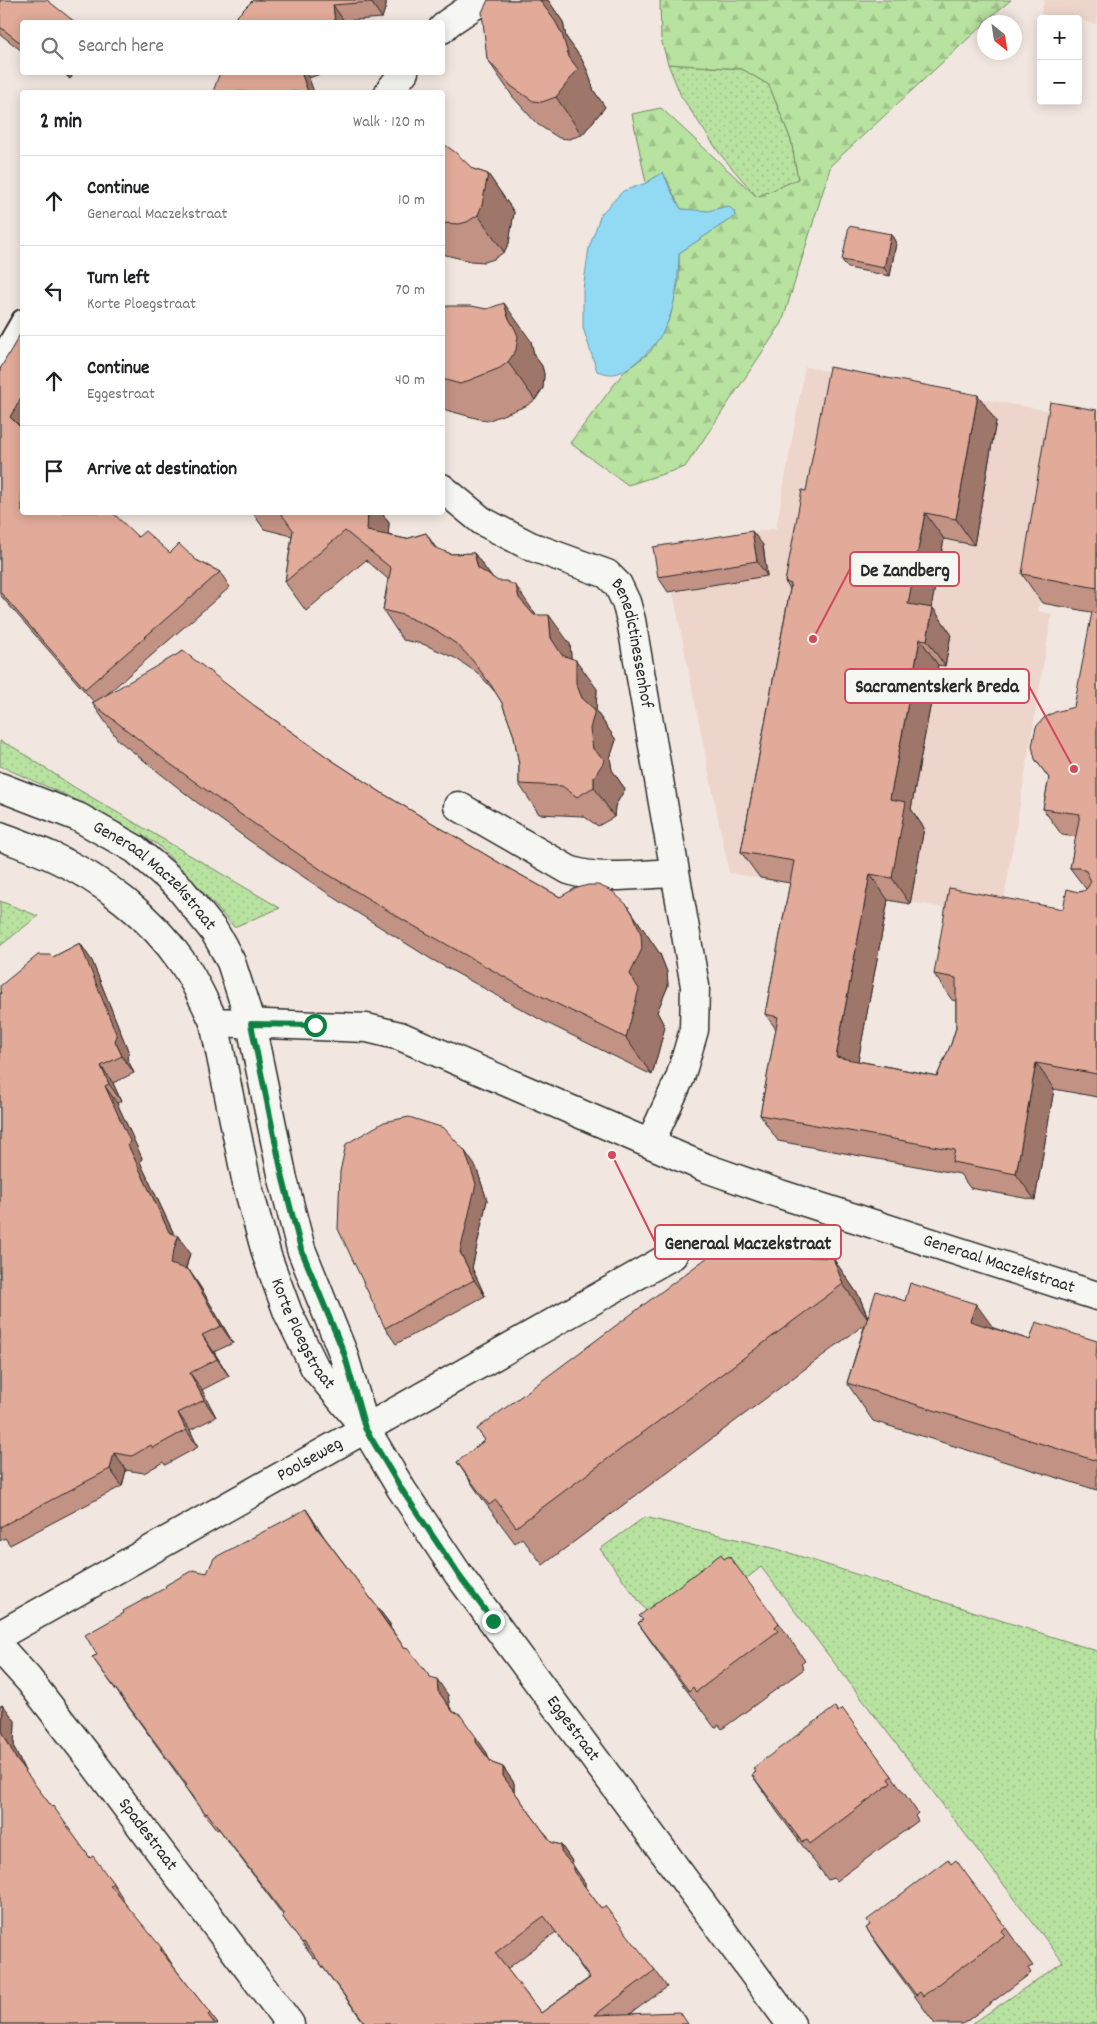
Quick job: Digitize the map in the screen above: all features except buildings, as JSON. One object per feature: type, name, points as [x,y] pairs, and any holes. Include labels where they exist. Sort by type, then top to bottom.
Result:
[{"type":"street","points":[[445,26],[482,0]]},
{"type":"street","points":[[390,90],[402,75]]},
{"type":"street","name":"Benedictinessenhof","points":[[445,490],[482,521],[530,546],[607,574],[618,585],[626,602],[631,620],[695,986],[694,1030],[680,1078],[650,1143]]},
{"type":"street","name":"Generaal Maczekstraat","points":[[0,787],[78,817],[135,849],[160,868],[178,886],[214,931],[231,962],[251,1024]]},
{"type":"street","points":[[458,806],[569,870],[580,874],[594,876],[674,873]]},
{"type":"street","name":"Generaal Maczekstraat","points":[[0,836],[54,857],[80,871],[105,887],[126,904],[171,947],[193,980],[214,1022],[367,1028],[400,1036],[706,1168],[780,1194],[1097,1296]]},
{"type":"street","name":"Korte Ploegstraat","points":[[214,1022],[247,1184],[267,1256],[285,1305],[315,1368],[365,1428]]},
{"type":"street","name":"Korte Ploegstraat","points":[[251,1024],[283,1179],[301,1249],[344,1353],[365,1428]]},
{"type":"street","name":"Poolseweg","points":[[0,1635],[673,1256]]},
{"type":"street","name":"Eggestraat","points":[[365,1428],[402,1490],[458,1574],[791,2024]]},
{"type":"street","name":"Spadestraat","points":[[0,1648],[46,1702],[290,2024]]},
{"type":"lane","points":[[0,358],[20,323]]},
{"type":"shaded area","points":[[1044,0],[1097,0],[1097,24],[1082,21],[1082,15],[1041,14]]},
{"type":"shaded area","points":[[805,367],[1072,415],[1038,611],[1052,614],[1001,917],[729,873],[664,548],[776,528]]},
{"type":"green space","points":[[660,0],[1011,0],[993,15],[977,15],[977,30],[831,165],[782,323],[685,467],[628,485],[570,443],[623,373],[650,352],[670,318],[679,280],[679,253],[735,216],[681,209],[663,173],[646,183],[632,114],[661,108],[757,197],[798,179],[791,140],[769,85],[742,69],[668,64],[661,39]]},
{"type":"green space","points":[[668,64],[742,69],[769,85],[791,140],[798,179],[757,197],[720,154],[681,96]]},
{"type":"green space","points":[[0,741],[15,748],[74,787],[280,908],[234,927],[157,844],[70,797],[0,766]]},
{"type":"green space","points":[[0,901],[38,916],[0,946]]},
{"type":"green space","points":[[645,1517],[777,1549],[1097,1651],[1097,2024],[972,2024],[1063,1962],[761,1567],[668,1640],[600,1549]]},
{"type":"water","points":[[663,172],[681,209],[708,211],[728,206],[734,211],[735,216],[679,253],[674,300],[665,328],[657,341],[635,363],[621,372],[608,374],[597,371],[583,328],[583,289],[589,248],[601,214],[623,191],[646,183]]},
{"type":"place","name":"De Zandberg","points":[[813,639]]},
{"type":"place","name":"Sacramentskerk Breda","points":[[1074,769]]},
{"type":"place","name":"Generaal Maczekstraat","points":[[612,1155]]},
{"type":"route","points":[[315,1025],[251,1024],[283,1179],[301,1249],[344,1353],[365,1428],[402,1490],[458,1574],[493,1621]]}]
